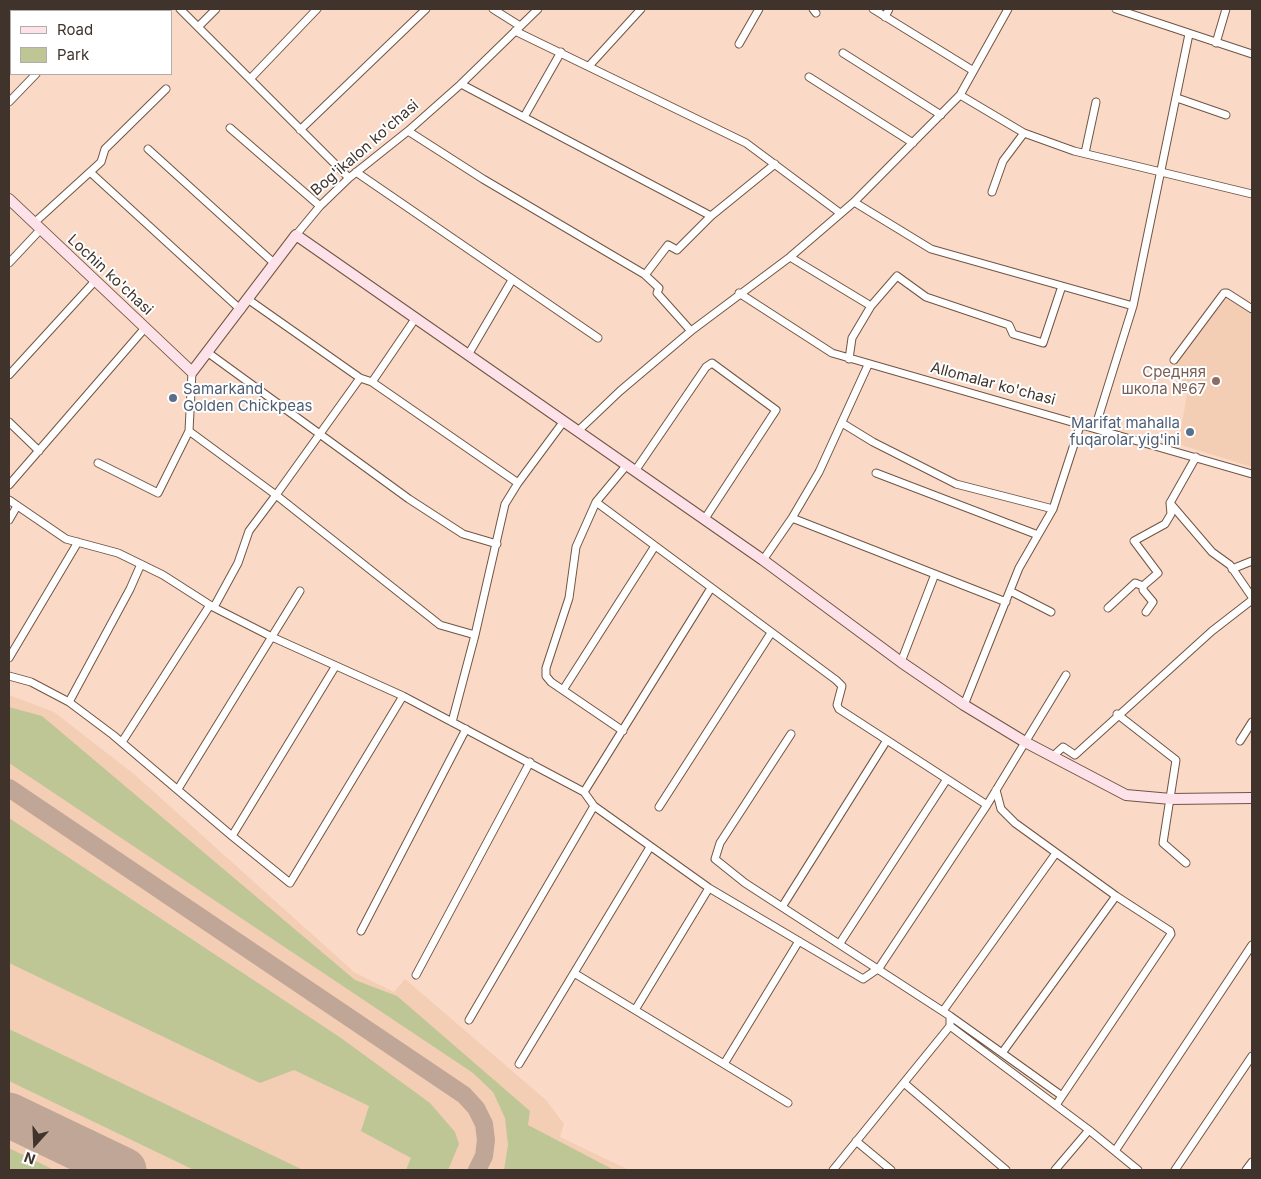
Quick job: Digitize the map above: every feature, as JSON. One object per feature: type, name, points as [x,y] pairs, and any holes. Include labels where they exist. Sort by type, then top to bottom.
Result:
[{"type":"street","points":[[180,9],[349,178]]},
{"type":"street","points":[[198,27],[216,9]]},
{"type":"street","points":[[250,79],[317,9]]},
{"type":"street","points":[[300,130],[426,9]]},
{"type":"street","points":[[492,9],[517,28],[561,52],[746,143],[840,213]]},
{"type":"street","name":"Bog'ikalon ko'chasi","points":[[192,372],[320,206],[349,178],[408,131],[461,84],[538,9]]},
{"type":"street","points":[[589,66],[641,9]]},
{"type":"street","points":[[739,44],[759,9]]},
{"type":"street","points":[[873,9],[972,70]]},
{"type":"street","points":[[885,17],[889,9]]},
{"type":"street","points":[[578,431],[620,391],[691,331],[739,293],[790,257],[854,202],[960,95],[972,70],[1008,9]]},
{"type":"street","points":[[1116,9],[1252,54]]},
{"type":"street","points":[[1216,43],[1226,9]]},
{"type":"street","points":[[1095,428],[1133,306],[1189,34]]},
{"type":"street","points":[[524,117],[561,52]]},
{"type":"street","points":[[843,53],[942,115]]},
{"type":"street","points":[[9,102],[35,75]]},
{"type":"street","points":[[809,77],[913,144]]},
{"type":"street","points":[[461,84],[711,216]]},
{"type":"street","points":[[9,263],[37,226],[101,162],[105,149],[166,89]]},
{"type":"street","points":[[960,95],[1024,133],[1085,153],[1162,170],[1252,194]]},
{"type":"street","points":[[1177,98],[1226,115]]},
{"type":"street","points":[[1085,153],[1096,102]]},
{"type":"street","points":[[230,128],[320,206]]},
{"type":"street","points":[[408,131],[645,275],[659,288],[657,294],[691,331]]},
{"type":"street","points":[[992,192],[1003,161],[1024,133]]},
{"type":"street","points":[[148,148],[275,264]]},
{"type":"street","points":[[645,275],[668,245],[677,250],[711,216],[775,164]]},
{"type":"street","points":[[90,172],[241,310]]},
{"type":"street","points":[[356,172],[598,338]]},
{"type":"street","name":"Lochin ko'chasi","points":[[9,199],[192,372]]},
{"type":"street","points":[[854,202],[931,249],[1133,306]]},
{"type":"street","points":[[296,235],[763,560],[901,662],[964,705],[1025,742],[1126,795],[1171,799],[1252,799]]},
{"type":"street","points":[[790,257],[871,306]]},
{"type":"street","points":[[850,359],[852,338],[871,306],[897,276],[926,297],[1009,325],[1013,334],[1044,343],[1062,286]]},
{"type":"street","points":[[468,355],[512,280]]},
{"type":"street","points":[[9,375],[95,281]]},
{"type":"street","name":"Allomalar ko'chasi","points":[[739,293],[832,354],[1080,423],[1252,474]]},
{"type":"street","points":[[1174,360],[1224,293],[1252,309]]},
{"type":"street","points":[[249,300],[360,378],[372,382],[518,483]]},
{"type":"street","points":[[372,382],[416,319]]},
{"type":"street","points":[[9,485],[145,328]]},
{"type":"street","points":[[207,352],[409,499],[463,534],[497,544]]},
{"type":"street","points":[[635,472],[706,367],[712,363],[776,410],[704,520]]},
{"type":"street","points":[[763,560],[792,518],[819,472],[868,364]]},
{"type":"street","points":[[98,463],[158,493],[190,431],[192,372]]},
{"type":"street","points":[[210,605],[214,607],[238,563],[249,531],[360,378]]},
{"type":"street","points":[[452,722],[475,635],[505,504],[518,483],[564,421]]},
{"type":"street","points":[[9,422],[39,451]]},
{"type":"street","points":[[842,423],[873,442],[956,484],[1053,509]]},
{"type":"street","points":[[964,705],[1019,568],[1053,509],[1080,423]]},
{"type":"street","points":[[190,431],[276,495],[440,625],[475,635]]},
{"type":"street","points":[[1143,586],[1158,573],[1134,542],[1165,524],[1171,514],[1170,503],[1196,457]]},
{"type":"street","points":[[623,731],[563,690],[546,676],[546,668],[569,598],[576,547],[596,502],[626,466]]},
{"type":"street","points":[[876,473],[1038,535]]},
{"type":"street","points":[[9,500],[66,539],[118,553],[141,564],[210,605],[272,637],[403,696],[584,792],[594,806],[709,888],[862,979],[879,968],[987,805],[1066,675]]},
{"type":"street","points":[[596,502],[842,686],[836,705],[839,709],[987,805]]},
{"type":"street","points":[[1052,757],[1063,747],[1075,755],[1117,714],[1252,598],[1232,569],[1212,552],[1170,503]]},
{"type":"street","points":[[9,520],[17,506]]},
{"type":"street","points":[[792,518],[1006,602]]},
{"type":"street","points":[[9,658],[78,542]]},
{"type":"street","points":[[563,690],[655,546]]},
{"type":"street","points":[[1232,569],[1252,561]]},
{"type":"street","points":[[70,702],[130,589],[141,564]]},
{"type":"street","points":[[901,662],[935,574]]},
{"type":"street","points":[[1108,608],[1135,583],[1143,586]]},
{"type":"street","points":[[1143,586],[1143,590],[1153,602],[1146,612]]},
{"type":"street","points":[[584,792],[711,588]]},
{"type":"street","points":[[178,789],[300,591]]},
{"type":"street","points":[[1010,591],[1051,612]]},
{"type":"street","points":[[122,742],[210,605]]},
{"type":"street","points":[[659,807],[771,632]]},
{"type":"street","points":[[232,836],[335,667]]},
{"type":"street","points":[[9,676],[31,682],[70,702],[122,742],[290,883],[403,696]]},
{"type":"street","points":[[1117,714],[1176,760],[1163,843],[1186,863]]},
{"type":"street","points":[[1240,741],[1252,722]]},
{"type":"street","points":[[361,932],[466,729]]},
{"type":"street","points":[[790,734],[720,843],[715,859],[746,883],[943,1011],[1062,1096]]},
{"type":"street","points":[[782,907],[887,740]]},
{"type":"street","points":[[416,975],[530,762]]},
{"type":"street","points":[[840,944],[947,779]]},
{"type":"street","points":[[996,790],[1001,809],[1015,823],[1116,896],[1170,931],[1171,934],[1056,1105]]},
{"type":"street","points":[[469,1020],[594,806]]},
{"type":"street","points":[[519,1064],[650,847]]},
{"type":"street","points":[[943,1011],[1056,853]]},
{"type":"street","points":[[635,1010],[709,888]]},
{"type":"street","points":[[1002,1053],[1089,930],[1116,896]]},
{"type":"street","points":[[724,1064],[799,941]]},
{"type":"street","points":[[1115,1151],[1252,945]]},
{"type":"street","points":[[574,973],[788,1103]]},
{"type":"street","points":[[833,1170],[950,1026],[950,1016]]},
{"type":"street","points":[[950,1026],[1089,1130],[1138,1170]]},
{"type":"street","points":[[1175,1170],[1252,1056]]},
{"type":"street","points":[[904,1083],[1006,1170]]},
{"type":"street","points":[[1056,1170],[1089,1130]]},
{"type":"street","points":[[856,1141],[891,1170]]},
{"type":"street","points":[[1246,1170],[1252,1162]]},
{"type":"shaded area","name":"Средняя школа №67","points":[[1227,295],[1252,312],[1252,467],[1178,444],[1188,390],[1172,372],[1180,357]]},
{"type":"shaded area","points":[[9,695],[54,712],[134,774],[354,972],[394,992],[405,979],[546,1100],[564,1124],[560,1137],[629,1170],[9,1170]]},
{"type":"green space","points":[[9,707],[42,716],[355,980],[397,996],[530,1111],[528,1125],[614,1170],[504,1170],[508,1145],[505,1118],[493,1092],[473,1073],[9,763]]},
{"type":"green space","points":[[9,818],[341,1038],[430,1103],[455,1132],[459,1144],[448,1170],[406,1170],[411,1158],[361,1131],[369,1106],[294,1070],[260,1083],[9,963]]},
{"type":"green space","points":[[9,1029],[303,1170],[194,1170],[9,1081]]},
{"type":"green space","points":[[9,1148],[54,1170],[9,1170]]},
{"type":"taxiway","points":[[9,788],[464,1095],[476,1108],[484,1124],[486,1140],[484,1156],[477,1170]]},
{"type":"runway","points":[[9,1115],[124,1170]]},
{"type":"place","name":"Средняя школа №67","points":[[1216,381]]},
{"type":"place","name":"Samarkand Golden Chickpeas","points":[[173,398]]},
{"type":"place","name":"Marifat mahalla fuqarolar yig'ini","points":[[1190,432]]}]
